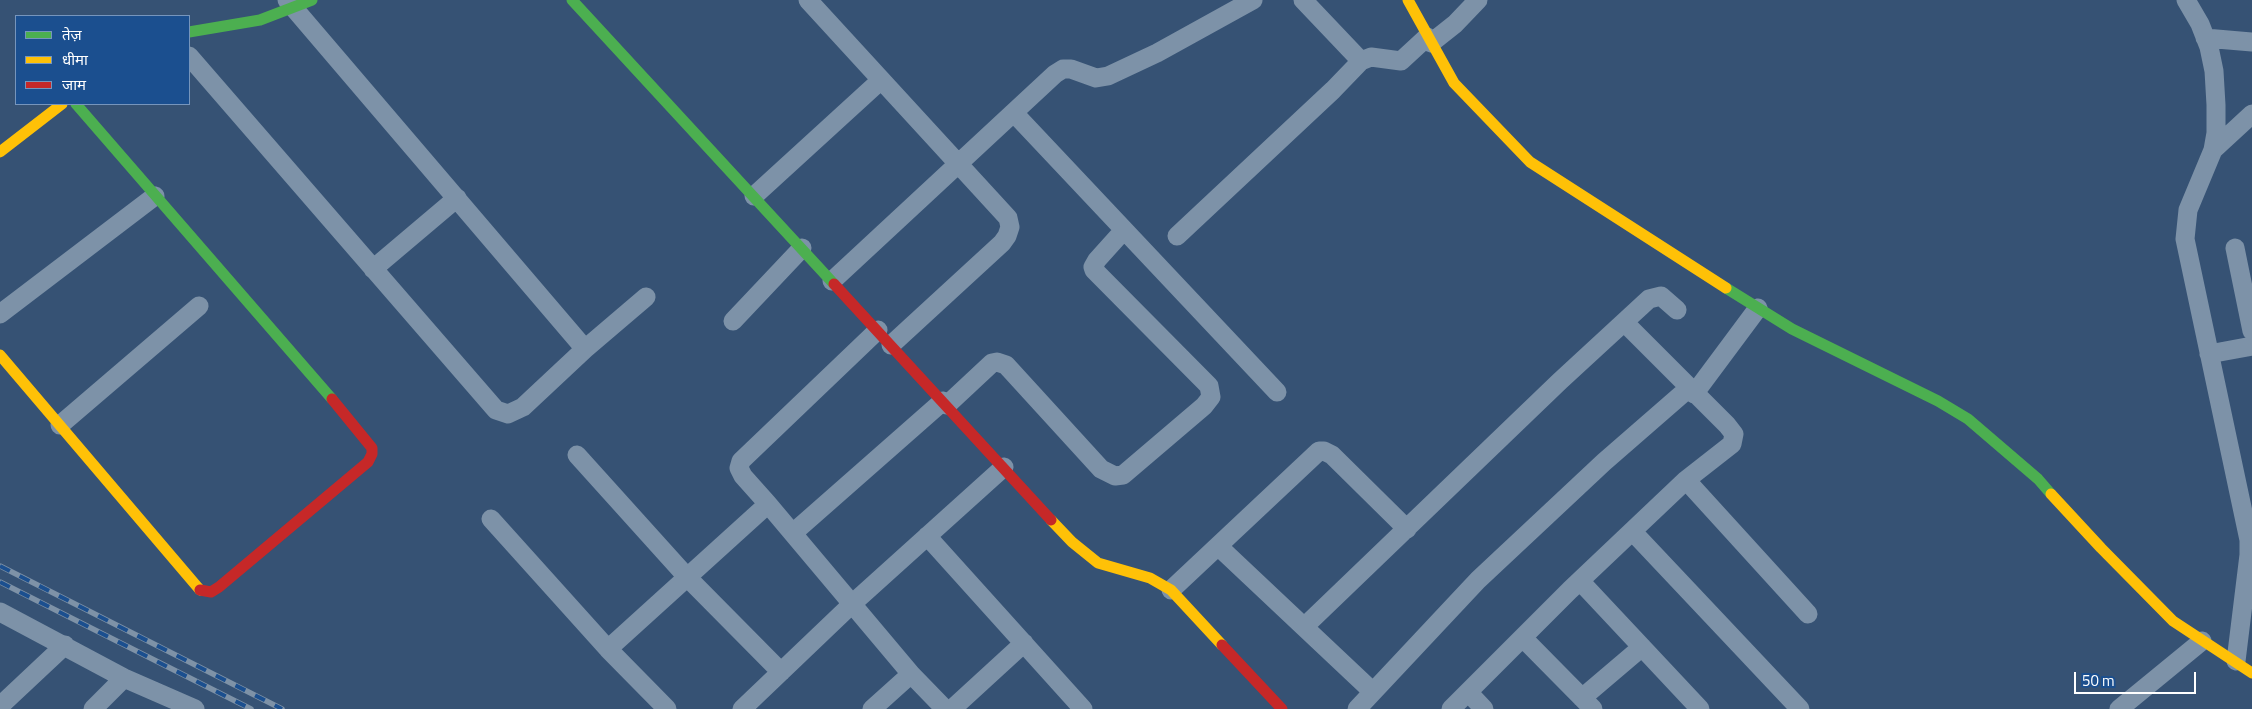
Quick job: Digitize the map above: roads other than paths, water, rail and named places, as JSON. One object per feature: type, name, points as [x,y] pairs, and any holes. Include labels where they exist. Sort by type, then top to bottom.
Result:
[{"type":"street","points":[[572,0],[1083,552],[1098,563],[1150,578],[1171,590],[1282,709]]},
{"type":"street","points":[[808,0],[958,166],[1008,218],[1010,227],[1002,244],[891,345]]},
{"type":"street","points":[[832,281],[1063,69],[1078,70],[1096,78],[1101,78],[1157,53],[1190,33],[1253,0]]},
{"type":"street","points":[[1302,0],[1360,61]]},
{"type":"street","points":[[1408,0],[1454,83],[1530,162],[1576,194],[1792,329],[1938,401],[1968,418],[2038,479],[2166,615],[2202,641],[2236,660],[2252,673]]},
{"type":"street","points":[[1178,236],[1333,90],[1360,61],[1371,57],[1401,61],[1455,24],[1478,0]]},
{"type":"street","points":[[2186,0],[2205,38],[2214,71],[2216,133],[2213,150],[2188,210],[2185,239],[2249,540],[2249,556],[2236,660]]},
{"type":"street","points":[[190,32],[260,20],[298,2],[457,198],[585,349]]},
{"type":"street","points":[[2205,38],[2252,42]]},
{"type":"street","points":[[190,57],[486,400],[502,413],[516,412],[523,407],[585,349],[646,297]]},
{"type":"street","points":[[754,196],[881,80]]},
{"type":"street","points":[[0,152],[61,105]]},
{"type":"street","points":[[0,355],[193,586],[206,592],[218,587],[360,470],[368,462],[372,454],[372,448],[360,431],[77,105]]},
{"type":"street","points":[[1014,113],[1277,392]]},
{"type":"street","points":[[2213,150],[2252,114]]},
{"type":"street","points":[[0,314],[155,196]]},
{"type":"street","points":[[373,269],[457,198]]},
{"type":"street","points":[[793,533],[992,363],[997,362],[1006,365],[1102,469],[1115,476],[1123,476],[1204,406],[1211,397],[1210,386],[1094,270],[1096,260],[1124,230]]},
{"type":"street","points":[[733,321],[802,248]]},
{"type":"street","points":[[2235,248],[2252,331]]},
{"type":"street","points":[[1304,628],[1560,381],[1649,299],[1657,296],[1665,298],[1678,310]]},
{"type":"street","points":[[60,425],[199,306]]},
{"type":"street","points":[[1357,709],[1478,580],[1604,462],[1692,391],[1758,308]]},
{"type":"street","points":[[1451,709],[1580,581],[1686,480],[1732,444],[1734,440],[1734,434],[1727,425],[1624,322]]},
{"type":"street","points":[[878,330],[741,461],[739,468],[743,476],[911,674],[945,709]]},
{"type":"street","points":[[2209,354],[2252,346]]},
{"type":"street","points":[[1171,590],[1320,451],[1332,455],[1407,529]]},
{"type":"street","points":[[577,455],[687,577],[780,672]]},
{"type":"street","points":[[742,709],[852,604],[1004,466]]},
{"type":"street","points":[[1686,480],[1808,614]]},
{"type":"street","points":[[608,649],[768,504]]},
{"type":"street","points":[[491,519],[662,707]]},
{"type":"street","points":[[1632,532],[1800,709]]},
{"type":"street","points":[[927,536],[1083,709]]},
{"type":"street","points":[[1218,546],[1373,692]]},
{"type":"street","points":[[1580,581],[1700,709]]},
{"type":"street","points":[[0,612],[124,678],[194,709]]},
{"type":"street","points":[[1523,638],[1588,704],[1642,647]]},
{"type":"street","points":[[2119,709],[2202,641]]},
{"type":"street","points":[[952,709],[1024,643]]},
{"type":"street","points":[[0,706],[65,645]]},
{"type":"street","points":[[872,709],[911,674]]},
{"type":"street","points":[[93,709],[124,678]]},
{"type":"street","points":[[1468,692],[1484,709]]},
{"type":"railway","points":[[0,566],[282,709]]},
{"type":"railway","points":[[0,582],[251,709]]}]
